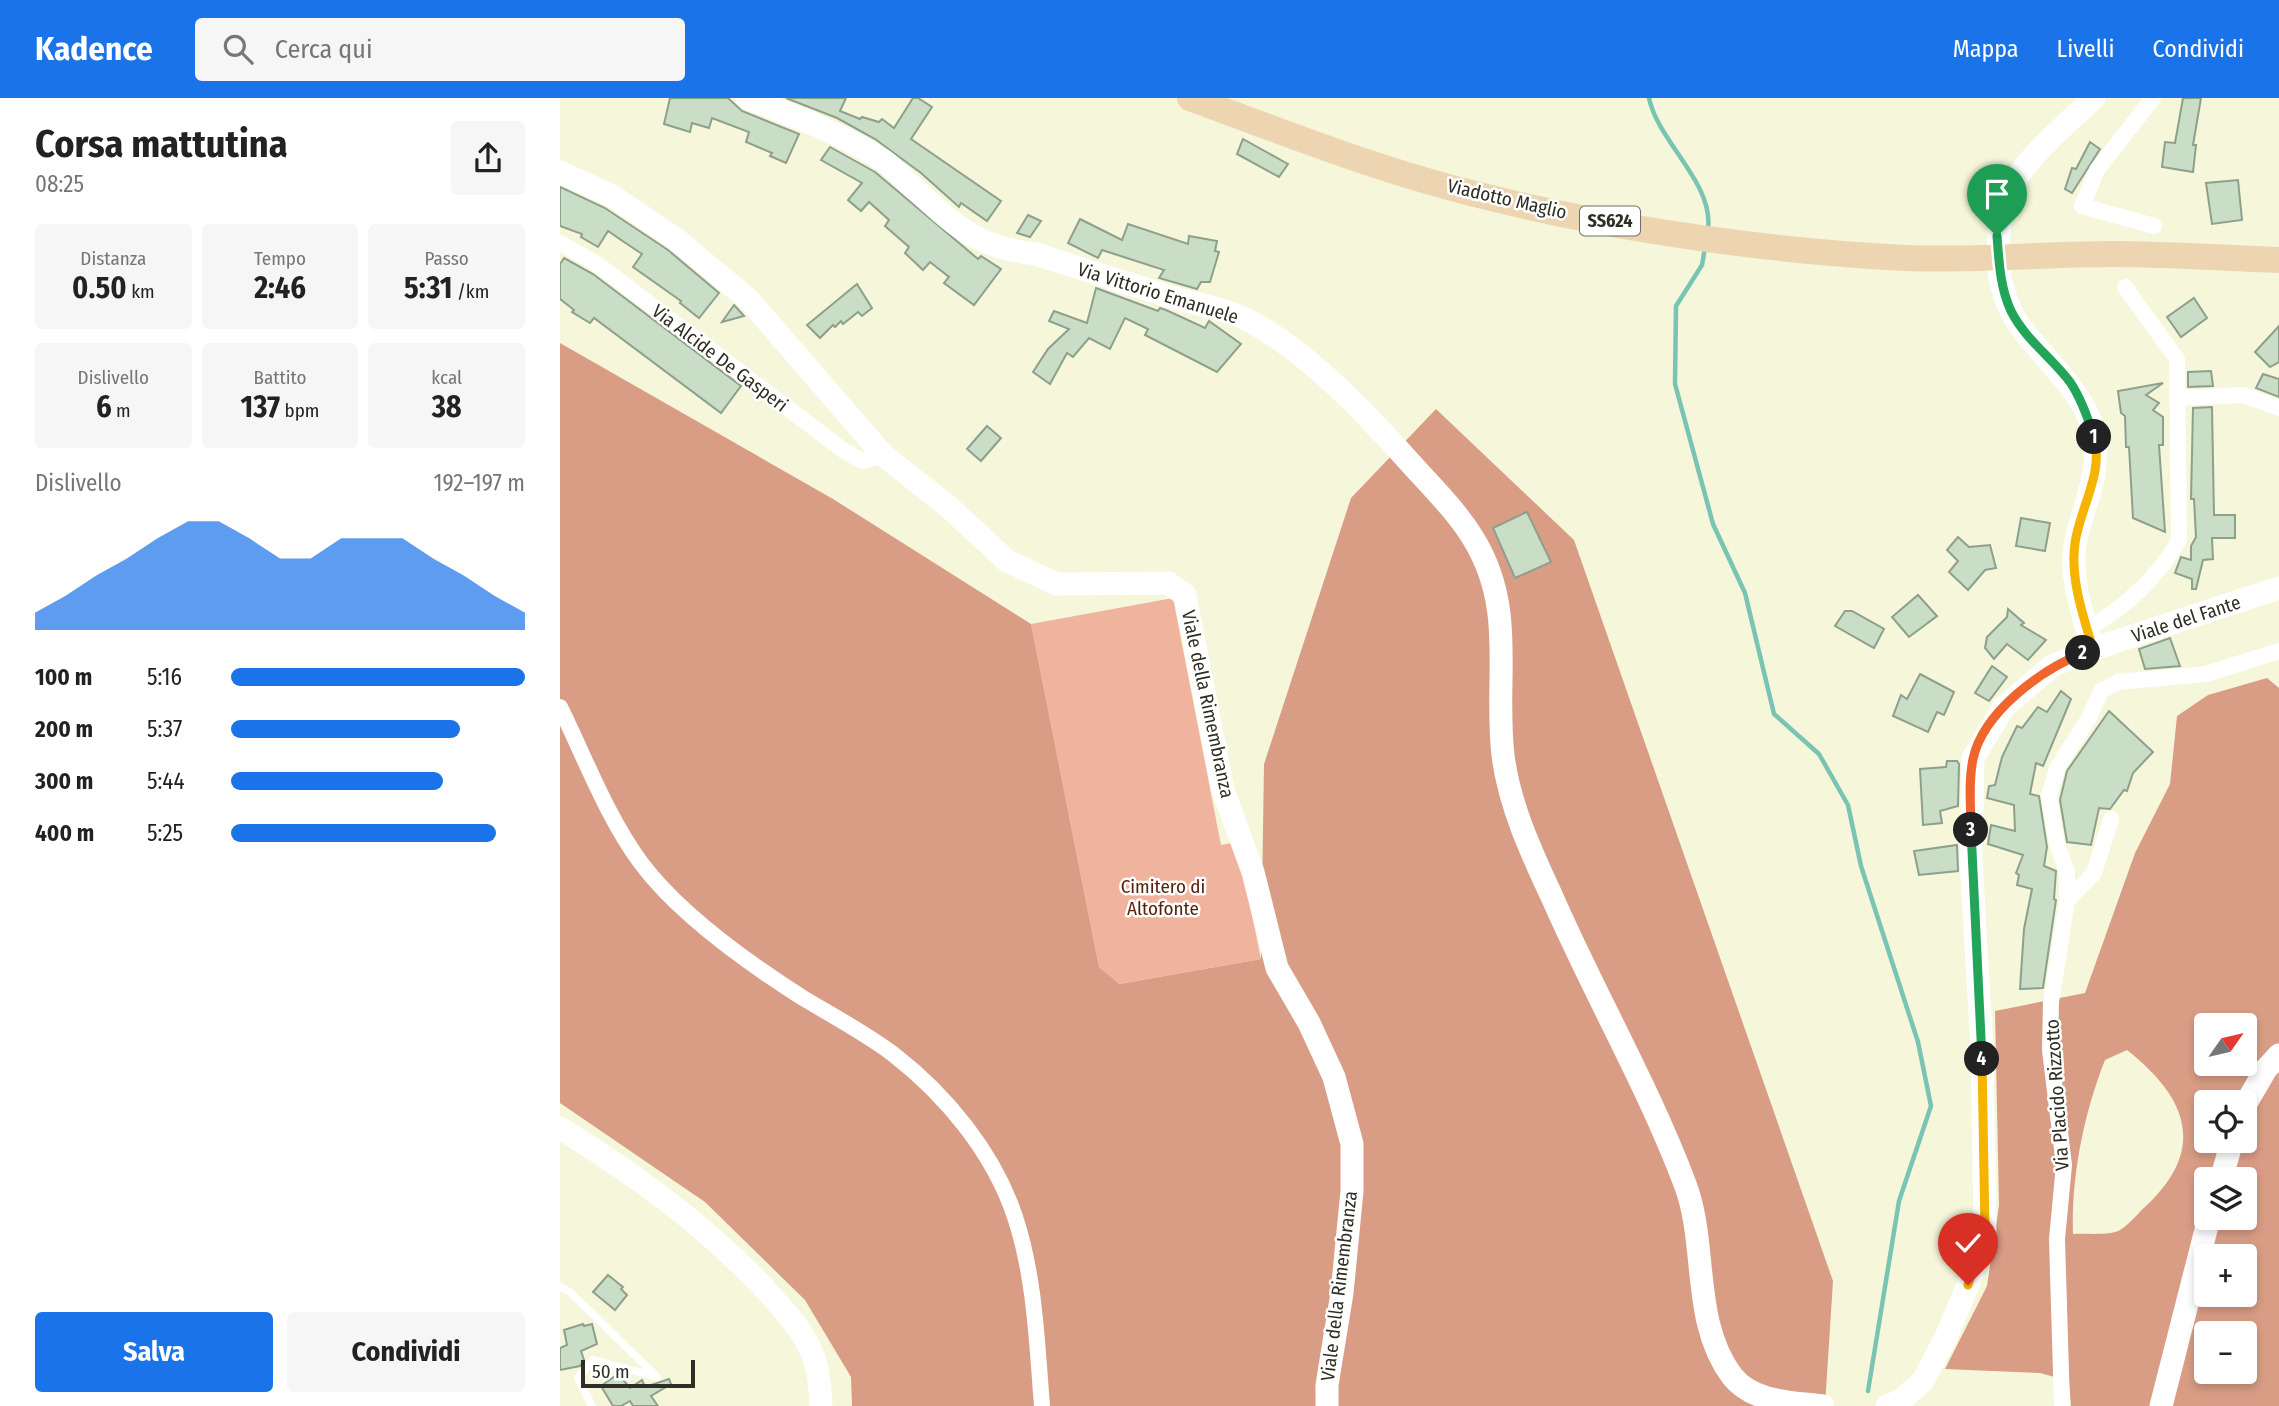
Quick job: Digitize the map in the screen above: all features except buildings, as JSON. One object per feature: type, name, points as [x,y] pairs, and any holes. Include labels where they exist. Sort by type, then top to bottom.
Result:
[{"type":"main road","name":"Via Vittorio Emanuele","points":[[747,98],[838,134],[886,163],[941,213],[987,245],[1001,250],[1036,254],[1241,317],[1285,344],[1375,425],[1438,494],[1473,538],[1496,587],[1503,635],[1503,755],[1516,809],[1540,872],[1662,1125],[1687,1189],[1698,1235],[1702,1286],[1716,1348],[1733,1378],[1759,1397],[1823,1406]]},
{"type":"main road","name":"Viadotto Maglio","points":[[1190,98],[1314,145],[1428,181],[1557,212],[1769,246],[1907,258],[2115,254],[2279,260]]},
{"type":"main road","points":[[2090,639],[2076,592],[2075,544],[2094,479],[2095,442],[2088,415],[2070,382],[2038,349],[2011,311],[2000,275],[1997,236],[2006,202],[2020,173],[2094,98]]},
{"type":"main road","name":"Viale della Rimembranza","points":[[560,172],[612,196],[676,239],[749,300],[883,455],[949,507],[1007,561],[1057,584],[1168,583],[1185,595],[1223,790],[1253,872],[1278,968],[1309,1023],[1334,1077],[1352,1144],[1352,1191],[1327,1406]]},
{"type":"main road","name":"Viale del Fante","points":[[1888,1406],[1900,1401],[1923,1381],[1955,1316],[1985,1231],[1982,1050],[1971,860],[1973,758],[2004,707],[2025,686],[2090,639],[2279,588]]},
{"type":"main road","points":[[2254,1090],[2266,1069],[2279,1055]]},
{"type":"main road","points":[[560,1128],[633,1173],[734,1256],[753,1276],[791,1317],[812,1353],[820,1383],[821,1406]]},
{"type":"main road","points":[[2161,1406],[2206,1230]]},
{"type":"street","points":[[2153,98],[2097,170],[2082,206],[2154,226]]},
{"type":"street","name":"Via Alcide De Gasperi","points":[[560,243],[597,264],[843,450],[862,461],[883,455]]},
{"type":"street","points":[[2090,639],[2168,560],[2179,540],[2177,359],[2125,287]]},
{"type":"street","points":[[2177,398],[2244,395],[2279,408]]},
{"type":"street","name":"Via Placido Rizzotto","points":[[2062,1406],[2057,1239],[2064,1165],[2050,1050],[2052,1002],[2067,901],[2067,872],[2057,844],[2049,796],[2057,768],[2089,718],[2101,691],[2119,682],[2206,674],[2279,651]]},
{"type":"street","points":[[560,708],[641,863],[694,917],[748,963],[893,1054],[958,1115],[986,1157],[1015,1216],[1027,1266],[1042,1406]]},
{"type":"street","points":[[2067,901],[2094,873],[2111,819]]},
{"type":"lane","points":[[560,1287],[570,1292],[657,1377],[593,1360],[578,1378],[592,1406]]},
{"type":"green space","name":"Cimitero di Altofonte","points":[[1173,598],[1221,845],[1237,842],[1261,959],[1118,984],[1099,967],[1031,624]]},
{"type":"shaded area","points":[[560,343],[833,499],[1031,624],[1099,967],[1119,984],[1261,959],[1264,764],[1351,498],[1436,409],[1574,540],[1833,1281],[1825,1406],[852,1406],[851,1377],[805,1300],[705,1202],[560,1103]]},
{"type":"shaded area","points":[[2267,678],[2279,688],[2279,1406],[2071,1406],[2069,1381],[2040,1373],[1945,1369],[1987,1286],[1999,1205],[1995,1011],[2085,993],[2135,853],[2170,784],[2177,716],[2208,695]],"holes":[[[2127,1050],[2147,1067],[2175,1104],[2182,1122],[2183,1142],[2178,1162],[2167,1183],[2127,1225],[2110,1233],[2073,1234],[2074,1190],[2080,1146],[2105,1060]]]},
{"type":"waterway","points":[[1649,98],[1663,131],[1703,195],[1708,212],[1708,229]]},
{"type":"waterway","points":[[1705,248],[1702,265],[1676,306],[1675,384],[1713,524],[1745,593],[1774,714],[1819,754],[1848,805],[1861,866],[1918,1042],[1931,1106],[1899,1201],[1868,1391]]},
{"type":"route","points":[[1968,1285],[1985,1231],[1982,1050],[1971,860],[1970,792],[1973,758],[1988,729],[2004,707],[2025,686],[2052,666],[2093,649],[2076,592],[2075,544],[2094,479],[2095,442],[2088,415],[2070,382],[2038,349],[2011,311],[2000,275],[1997,236]]}]
